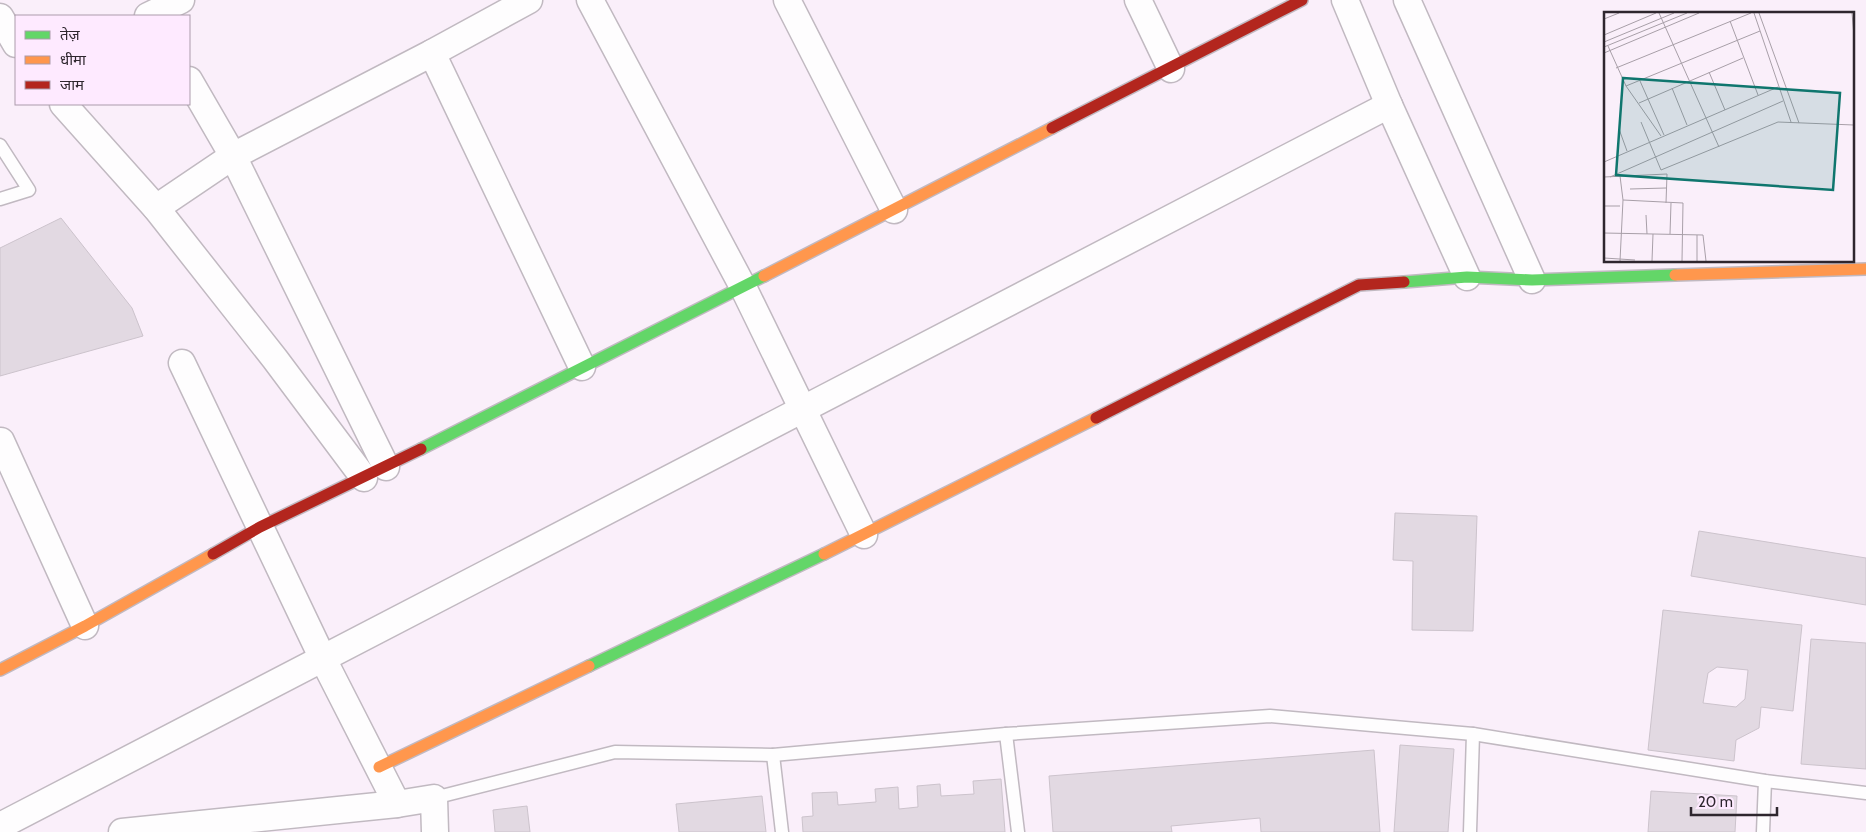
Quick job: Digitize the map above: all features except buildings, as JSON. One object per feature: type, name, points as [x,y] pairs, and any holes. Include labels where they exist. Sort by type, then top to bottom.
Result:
[{"type":"street","points":[[152,15],[181,0]]},
{"type":"street","points":[[156,208],[233,156],[432,53],[529,0]]},
{"type":"street","points":[[590,0],[743,287],[864,535]]},
{"type":"street","points":[[787,0],[894,210]]},
{"type":"street","points":[[1138,0],[1171,69]]},
{"type":"street","points":[[0,670],[85,626],[260,527],[375,473],[743,287],[1171,69],[1302,0]]},
{"type":"street","points":[[1345,0],[1389,105],[1467,277]]},
{"type":"street","points":[[1407,0],[1532,280]]},
{"type":"street","points":[[0,17],[15,42]]},
{"type":"street","points":[[432,53],[582,367]]},
{"type":"street","points":[[190,82],[233,156],[375,473]]},
{"type":"street","points":[[64,105],[156,208],[275,359],[375,473]]},
{"type":"street","points":[[0,826],[322,657],[804,410],[1389,105]]},
{"type":"street","points":[[379,767],[864,535],[1359,285],[1467,277],[1532,280],[1866,269]]},
{"type":"street","points":[[182,363],[322,657],[397,804]]},
{"type":"street","points":[[1,441],[85,626]]},
{"type":"street","points":[[122,832],[397,804],[434,798],[435,832]]},
{"type":"lane","points":[[0,145],[29,190],[0,198]]},
{"type":"lane","points":[[434,798],[615,752],[773,755],[1006,734],[1270,716],[1473,734],[1766,781],[1866,793]]},
{"type":"lane","points":[[1006,734],[1018,832]]},
{"type":"lane","points":[[1470,832],[1473,734]]},
{"type":"lane","points":[[773,755],[782,832]]},
{"type":"lane","points":[[1763,832],[1766,781]]},
{"type":"traffic: fast","points":[[1404,282],[1467,277],[1532,280],[1675,275]]},
{"type":"traffic: fast","points":[[421,449],[764,276]]},
{"type":"traffic: fast","points":[[589,666],[824,554]]},
{"type":"traffic: slow","points":[[764,276],[1052,128]]},
{"type":"traffic: slow","points":[[1675,275],[1866,269]]},
{"type":"traffic: slow","points":[[824,554],[1096,418]]},
{"type":"traffic: slow","points":[[0,670],[85,626],[213,554]]},
{"type":"traffic: slow","points":[[379,767],[589,666]]},
{"type":"traffic: jam","points":[[1052,128],[1302,0]]},
{"type":"traffic: jam","points":[[1096,418],[1359,285],[1404,282]]},
{"type":"traffic: jam","points":[[213,554],[260,527],[421,449]]}]
